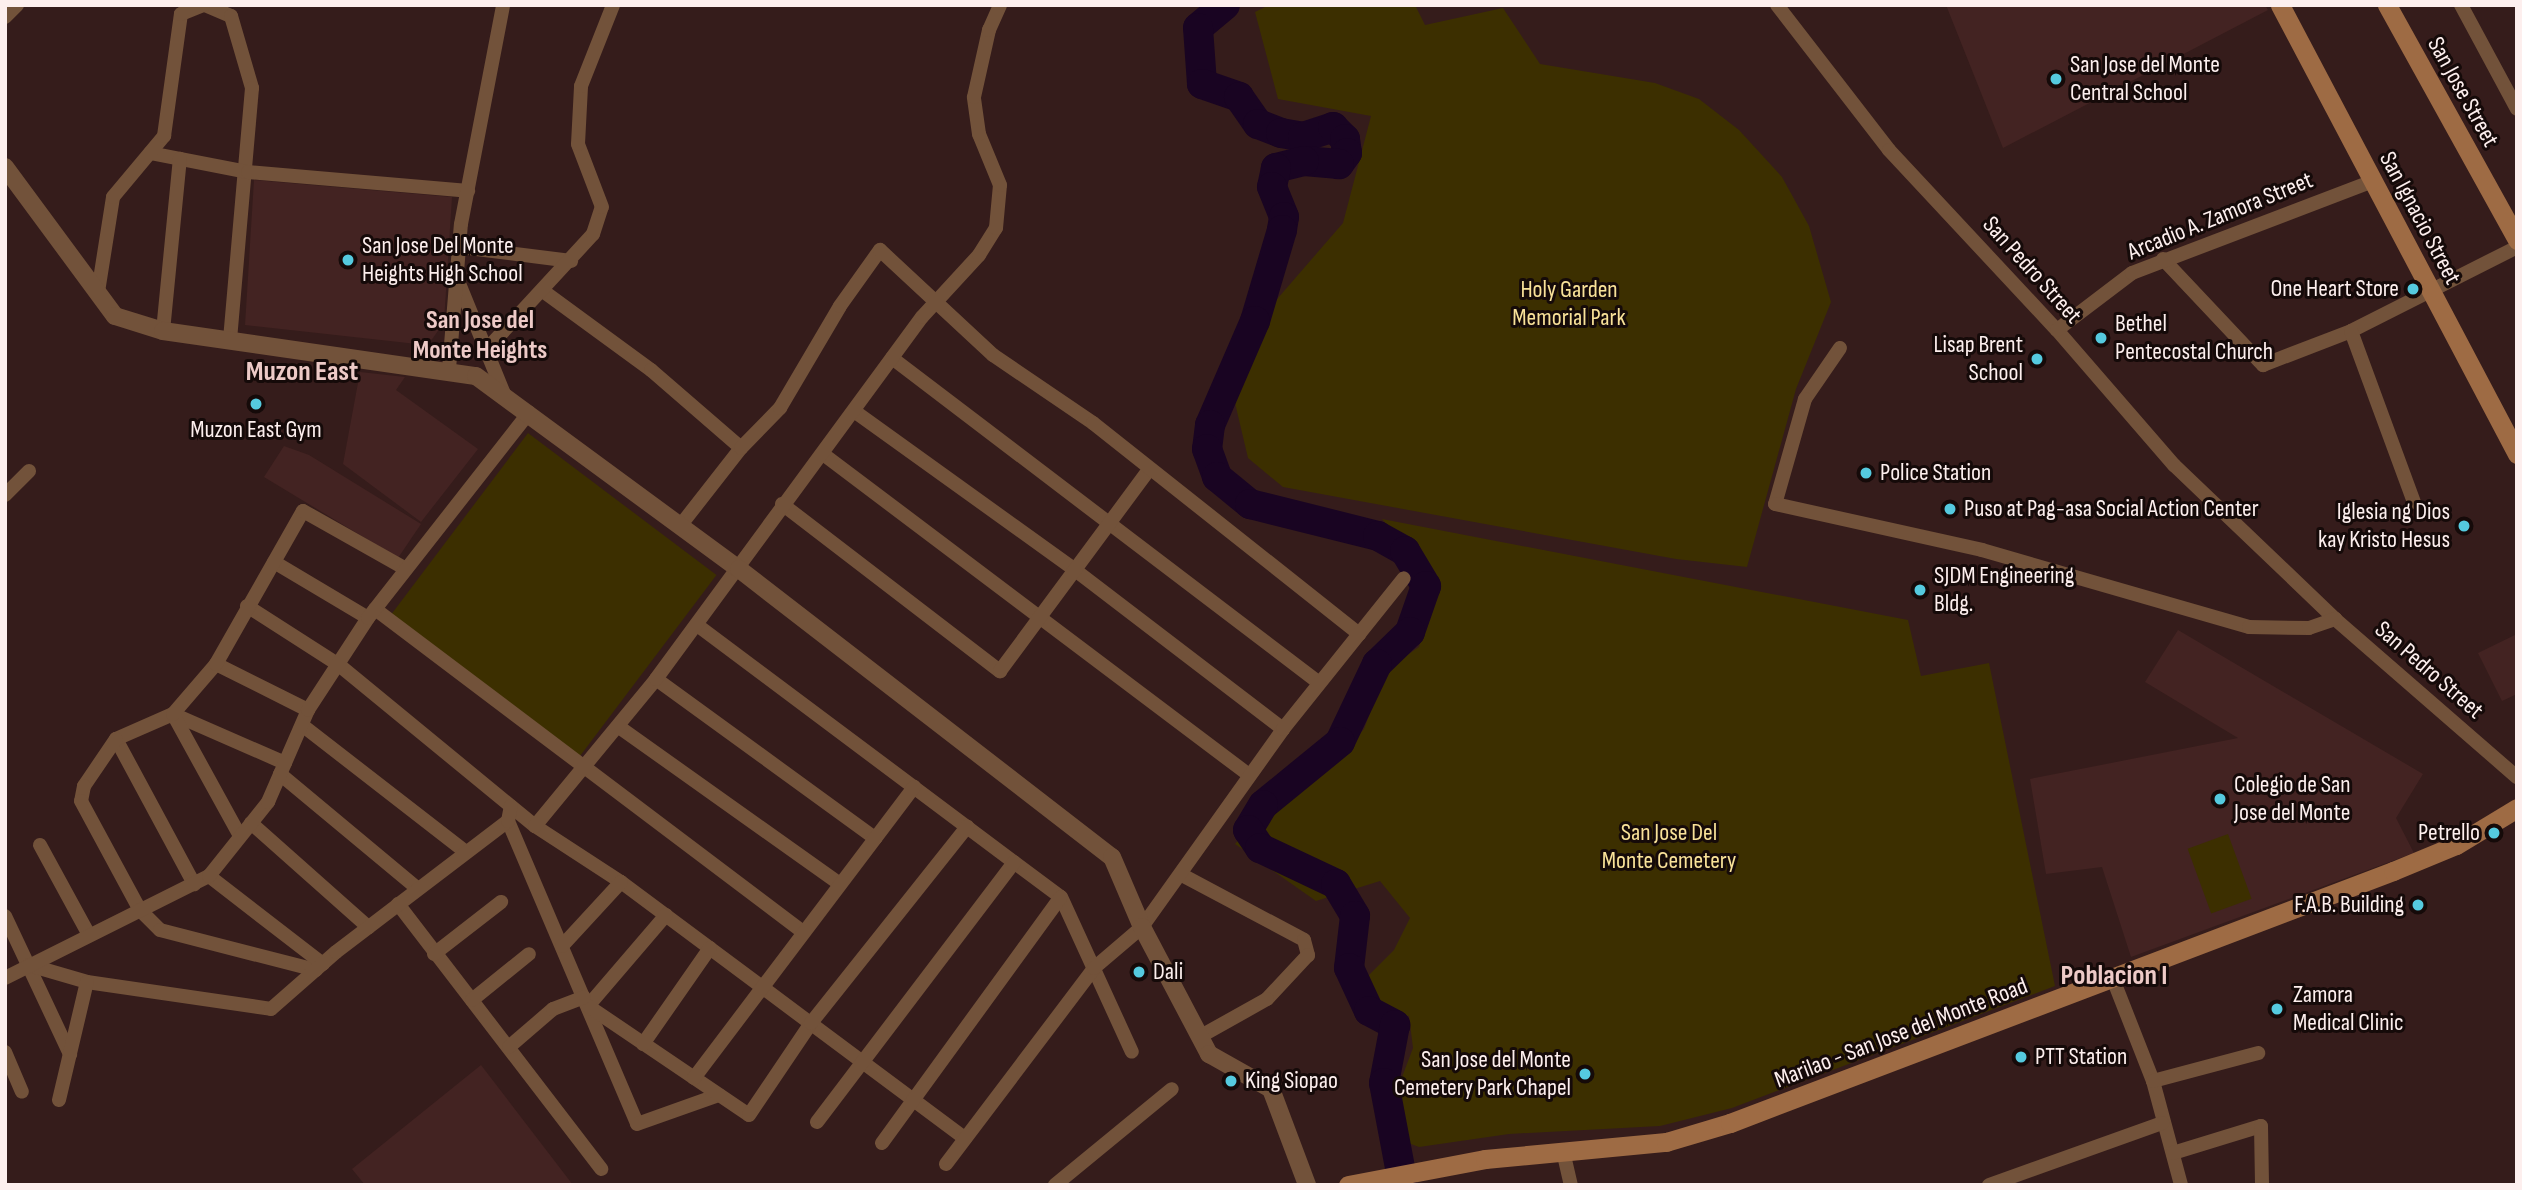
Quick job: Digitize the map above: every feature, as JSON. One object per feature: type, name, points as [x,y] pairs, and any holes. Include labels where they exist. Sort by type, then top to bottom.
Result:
[{"type":"main road","name":"San Ignacio Street","points":[[2280,5],[2517,454]]},
{"type":"main road","name":"San Jose Street","points":[[2387,5],[2517,240]]},
{"type":"main road","name":"Marilao - San Jose del Monte Road","points":[[1348,1185],[1412,1172],[1563,1151],[1666,1142],[1730,1123],[2113,979],[2456,845],[2517,808]]},
{"type":"street","points":[[5,17],[17,5]]},
{"type":"street","points":[[98,292],[113,197],[164,136],[181,15],[204,5],[231,16],[252,88],[248,172],[230,340]]},
{"type":"street","points":[[449,369],[468,191],[503,5]]},
{"type":"street","points":[[487,349],[571,261],[593,234],[602,207],[578,144],[581,86],[613,5]]},
{"type":"street","points":[[535,826],[619,727],[739,569],[782,504],[823,454],[922,317],[936,306],[996,228],[1000,185],[979,134],[974,97],[1000,5]]},
{"type":"street","name":"San Pedro Street","points":[[1777,5],[1889,150],[2057,330],[2174,465],[2334,619],[2517,777]]},
{"type":"street","points":[[2461,5],[2517,109]]},
{"type":"street","points":[[150,153],[248,172],[468,191]]},
{"type":"street","points":[[163,331],[180,159]]},
{"type":"street","points":[[5,167],[114,316],[163,331],[449,369],[476,376],[739,569],[1112,858],[1142,927],[1201,1036],[1220,1064],[1256,1077],[1271,1089],[1307,1185]]},
{"type":"street","name":"Arcadio A. Zamora Street","points":[[2057,330],[2132,273],[2373,181]]},
{"type":"street","points":[[460,247],[571,261]]},
{"type":"street","points":[[2163,259],[2263,365],[2350,331],[2517,247]]},
{"type":"street","points":[[680,526],[741,447],[780,408],[840,306],[880,250],[936,306],[993,355],[1093,423],[1359,634]]},
{"type":"street","points":[[459,285],[505,396]]},
{"type":"street","points":[[543,291],[651,370],[741,447]]},
{"type":"street","points":[[2350,331],[2414,502]]},
{"type":"street","points":[[1840,348],[1805,399],[1775,503],[1982,550],[2249,627],[2309,628],[2334,619]]},
{"type":"street","points":[[892,358],[1318,682]]},
{"type":"street","points":[[854,411],[1075,570],[1283,729]]},
{"type":"street","points":[[5,978],[209,876],[268,802],[308,710],[372,614],[528,413]]},
{"type":"street","points":[[823,454],[1249,775]]},
{"type":"street","points":[[782,504],[1000,671],[1037,617],[1149,470]]},
{"type":"street","points":[[5,495],[29,471]]},
{"type":"street","points":[[319,967],[169,934],[140,910],[81,801],[84,786],[116,739],[173,714],[216,664],[303,511],[406,569]]},
{"type":"street","points":[[274,562],[372,614],[586,769],[803,932]]},
{"type":"street","points":[[946,1164],[1094,968],[1142,927],[1182,875],[1249,775],[1318,682],[1404,578]]},
{"type":"street","points":[[247,606],[339,665],[535,826],[621,882],[965,1139]]},
{"type":"street","points":[[697,625],[1061,897],[1132,1052]]},
{"type":"street","points":[[216,664],[308,710]]},
{"type":"street","points":[[656,679],[875,838]]},
{"type":"street","points":[[173,714],[282,769],[417,888]]},
{"type":"street","points":[[173,714],[240,836]]},
{"type":"street","points":[[302,725],[466,852]]},
{"type":"street","points":[[619,727],[839,884]]},
{"type":"street","points":[[116,739],[194,884]]},
{"type":"street","points":[[694,1078],[914,787]]},
{"type":"street","points":[[511,806],[508,821],[637,1124],[719,1095]]},
{"type":"street","points":[[29,965],[87,982],[271,1009],[417,888],[508,821]]},
{"type":"street","points":[[251,823],[368,927]]},
{"type":"street","points":[[586,1002],[749,1115],[811,1023],[967,827]]},
{"type":"street","points":[[40,845],[89,935]]},
{"type":"street","points":[[817,1122],[1014,862]]},
{"type":"street","points":[[1182,875],[1304,940],[1308,955],[1267,999],[1201,1036]]},
{"type":"street","points":[[209,876],[319,967]]},
{"type":"street","points":[[562,946],[621,882]]},
{"type":"street","points":[[882,1143],[1061,897]]},
{"type":"street","points":[[434,954],[501,902]]},
{"type":"street","points":[[398,904],[601,1169]]},
{"type":"street","points":[[509,1047],[553,1009],[586,1002],[666,915]]},
{"type":"street","points":[[5,916],[70,1054]]},
{"type":"street","points":[[643,1044],[710,948]]},
{"type":"street","points":[[472,999],[528,954]]},
{"type":"street","points":[[2113,979],[2153,1081],[2162,1123],[2181,1185]]},
{"type":"street","points":[[59,1100],[87,982]]},
{"type":"street","points":[[5,1052],[22,1092]]},
{"type":"street","points":[[2153,1081],[2258,1053]]},
{"type":"street","points":[[1055,1185],[1172,1089]]},
{"type":"street","points":[[1989,1185],[2162,1123]]},
{"type":"street","points":[[2173,1153],[2261,1126],[2262,1185]]},
{"type":"street","points":[[1563,1151],[1571,1185]]},
{"type":"shaded area","name":"San Jose del Monte Central School","points":[[1946,5],[2265,5],[2268,10],[2003,148]]},
{"type":"shaded area","name":"San Jose Del Monte Heights High School","points":[[254,180],[452,197],[444,322],[433,338],[426,345],[245,325]]},
{"type":"shaded area","points":[[360,372],[405,377],[396,390],[478,449],[421,522],[343,464]]},
{"type":"shaded area","points":[[284,446],[309,455],[421,524],[398,558],[264,477]]},
{"type":"shaded area","name":"Colegio de San Jose del Monte","points":[[2178,630],[2423,774],[2396,818],[2414,853],[2131,957],[2102,867],[2046,874],[2030,779],[2238,738],[2145,682]]},
{"type":"shaded area","points":[[2517,634],[2517,694],[2502,701],[2478,653]]},
{"type":"shaded area","points":[[481,1065],[573,1185],[365,1185],[352,1169]]},
{"type":"green space","name":"Holy Garden Memorial Park","points":[[1269,5],[1415,5],[1425,25],[1503,8],[1540,64],[1655,83],[1699,99],[1739,130],[1782,177],[1809,226],[1831,302],[1796,389],[1747,567],[1676,559],[1283,487],[1248,458],[1235,403],[1265,313],[1343,223],[1371,116],[1278,99],[1255,12]]},
{"type":"green space","points":[[528,433],[716,575],[579,757],[391,615]]},
{"type":"green space","name":"San Jose Del Monte Cemetery","points":[[1382,519],[1908,620],[1921,676],[1989,663],[2055,986],[1732,1108],[1660,1126],[1509,1134],[1419,1147],[1403,1141],[1391,1106],[1413,1048],[1409,1016],[1381,1011],[1364,980],[1394,950],[1410,918],[1380,881],[1316,901],[1235,844],[1267,808],[1324,774],[1364,729],[1374,702],[1373,678],[1419,647],[1437,584]]},
{"type":"green space","points":[[2228,834],[2252,899],[2211,914],[2188,849]]},
{"type":"waterway","points":[[1225,5],[1198,28],[1202,84],[1239,97],[1258,124],[1281,133],[1303,137],[1333,127],[1345,139],[1347,153],[1339,164],[1304,161],[1276,168],[1272,187],[1284,217],[1282,230],[1255,321],[1210,425],[1207,449],[1217,477],[1250,504],[1378,536],[1405,551],[1426,586],[1410,632],[1377,664],[1340,742],[1263,805],[1248,830],[1260,848],[1336,884],[1355,916],[1349,968],[1369,1011],[1395,1025],[1384,1083],[1402,1178],[1397,1185]]},
{"type":"place","name":"San Jose del Monte Central School","points":[[2056,79]]},
{"type":"place","name":"San Jose Del Monte Heights High School","points":[[348,260]]},
{"type":"place","name":"One Heart Store","points":[[2413,289]]},
{"type":"place","name":"Bethel Pentecostal Church","points":[[2101,338]]},
{"type":"place","name":"Lisap Brent School","points":[[2037,359]]},
{"type":"place","name":"Muzon East Gym","points":[[256,404]]},
{"type":"place","name":"Police Station","points":[[1866,473]]},
{"type":"place","name":"Puso at Pag-asa Social Action Center","points":[[1950,509]]},
{"type":"place","name":"Iglesia ng Dios kay Kristo Hesus","points":[[2464,526]]},
{"type":"place","name":"SJDM Engineering Bldg.","points":[[1920,590]]},
{"type":"place","name":"Colegio de San Jose del Monte","points":[[2220,799]]},
{"type":"place","name":"Petrello","points":[[2494,833]]},
{"type":"place","name":"F.A.B. Building","points":[[2418,905]]},
{"type":"place","name":"Dali","points":[[1139,972]]},
{"type":"place","name":"Zamora Medical Clinic","points":[[2277,1009]]},
{"type":"place","name":"PTT Station","points":[[2021,1057]]},
{"type":"place","name":"San Jose del Monte Cemetery Park Chapel","points":[[1585,1074]]},
{"type":"place","name":"King Siopao","points":[[1231,1081]]},
{"type":"district","name":"San Jose del Monte Heights","points":[[480,336]]},
{"type":"district","name":"Muzon East","points":[[302,372]]},
{"type":"district","name":"Poblacion I","points":[[2114,976]]}]
